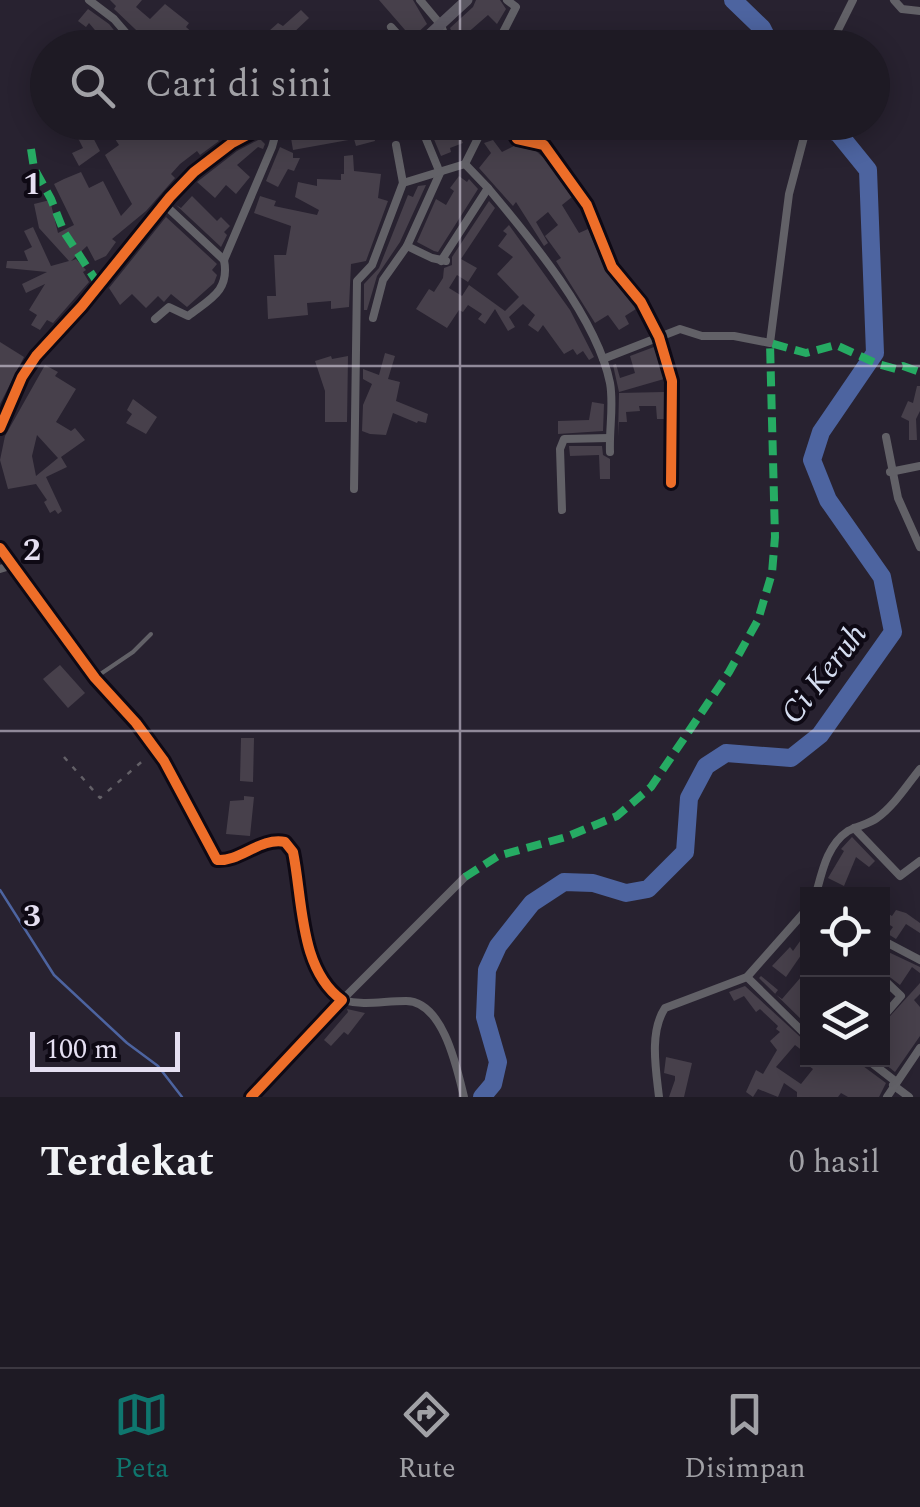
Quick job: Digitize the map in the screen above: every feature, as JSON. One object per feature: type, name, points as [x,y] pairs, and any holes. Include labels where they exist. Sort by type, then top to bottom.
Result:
[{"type":"street","points":[[90,0],[123,30]]},
{"type":"street","points":[[420,0],[443,30]]},
{"type":"street","points":[[435,30],[467,0]]},
{"type":"street","points":[[504,30],[518,4],[507,0]]},
{"type":"street","points":[[837,30],[853,0]]},
{"type":"street","points":[[894,0],[902,9],[920,12]]},
{"type":"street","points":[[391,27],[394,30]]},
{"type":"street","points":[[229,140],[232,143]]},
{"type":"street","points":[[0,428],[22,377],[36,356],[194,172],[238,140]]},
{"type":"street","points":[[156,319],[169,307],[188,316],[222,288],[226,275],[224,260],[273,140]]},
{"type":"street","points":[[373,318],[384,280],[407,246],[440,173],[426,140]]},
{"type":"street","points":[[403,184],[465,164],[477,140]]},
{"type":"street","points":[[522,140],[544,145],[587,205],[612,267],[641,302],[659,337],[672,381],[670,483]]},
{"type":"street","points":[[603,359],[680,329],[702,336],[734,336],[770,343],[790,194],[804,140]]},
{"type":"street","points":[[354,489],[358,281],[372,265],[403,184],[396,145]]},
{"type":"street","points":[[465,164],[519,222],[562,286],[603,359],[610,386],[610,452]]},
{"type":"street","points":[[407,246],[443,261],[488,188]]},
{"type":"street","points":[[166,206],[224,260]]},
{"type":"street","points":[[886,437],[898,498],[920,547]]},
{"type":"street","points":[[562,510],[560,448],[564,438],[609,438]]},
{"type":"street","points":[[890,472],[920,466]]},
{"type":"street","points":[[0,548],[5,567],[136,723],[180,788],[217,860],[274,841],[285,842],[291,848],[316,967],[327,989],[342,1000],[363,1006],[409,1001],[420,1004],[442,1028],[464,1097]]},
{"type":"street","points":[[818,887],[836,842],[884,812],[920,769]]},
{"type":"street","points":[[854,828],[900,876],[920,860]]},
{"type":"street","points":[[251,1097],[465,877]]},
{"type":"street","points":[[658,1097],[656,1040],[658,1021],[665,1008],[747,977],[800,926]]},
{"type":"street","points":[[890,944],[920,960]]},
{"type":"street","points":[[747,977],[800,1029]]},
{"type":"street","points":[[890,986],[901,996],[890,1009]]},
{"type":"street","points":[[886,1097],[920,1048]]},
{"type":"street","points":[[876,1067],[909,1097]]},
{"type":"lane","points":[[95,678],[133,652],[151,634]]},
{"type":"path","points":[[64,757],[100,798],[154,750]]},
{"type":"building","points":[[110,0],[142,0],[136,7],[150,19],[165,4],[189,23],[186,27],[189,30],[136,30],[114,9],[116,6]]},
{"type":"building","points":[[379,0],[413,0],[427,24],[421,30],[405,30]]},
{"type":"building","points":[[476,0],[500,0],[506,9],[497,24],[488,15],[471,30],[451,30]]},
{"type":"building","points":[[88,9],[114,30],[95,30],[89,23],[86,27],[78,21]]},
{"type":"building","points":[[301,10],[309,18],[296,30],[270,30],[278,23],[283,26]]},
{"type":"building","points":[[79,140],[94,140],[100,151],[79,166],[72,153],[83,148]]},
{"type":"building","points":[[116,140],[219,141],[180,164],[171,174],[175,178],[146,211],[112,239],[116,242],[106,256],[95,261],[87,246],[71,261],[76,259],[86,270],[83,272],[89,282],[53,323],[47,320],[40,330],[31,325],[37,315],[29,310],[45,284],[26,293],[22,284],[47,272],[6,268],[7,261],[28,261],[24,251],[32,247],[24,231],[33,227],[51,266],[69,261],[39,228],[34,204],[50,200],[58,233],[74,225],[54,184],[81,172],[89,188],[103,181],[121,216],[132,204],[105,155],[119,145]]},
{"type":"building","points":[[258,140],[265,144],[237,165],[250,177],[236,194],[226,185],[215,198],[197,182]]},
{"type":"building","points":[[291,140],[348,140],[293,150]]},
{"type":"building","points":[[354,140],[375,140],[375,141],[356,146]]},
{"type":"building","points":[[434,140],[462,140],[463,143],[441,156]]},
{"type":"building","points":[[493,140],[502,152],[514,146],[536,151],[545,159],[572,197],[562,205],[579,233],[588,229],[605,270],[636,309],[625,316],[629,324],[619,330],[608,315],[595,323],[545,236],[558,225],[548,212],[536,222],[548,243],[544,246],[516,202],[513,206],[479,168],[491,153],[484,143]]},
{"type":"building","points":[[280,147],[293,153],[293,158],[300,158],[294,171],[288,169],[278,187],[266,181]]},
{"type":"building","points":[[353,155],[354,171],[381,174],[378,198],[388,201],[366,261],[351,264],[349,307],[331,309],[331,301],[307,303],[308,315],[268,319],[267,296],[276,296],[274,255],[286,255],[291,226],[254,213],[260,196],[276,201],[274,206],[317,215],[319,210],[295,197],[298,182],[317,186],[317,179],[341,180],[344,156]]},
{"type":"building","points":[[459,176],[467,182],[469,179],[478,189],[438,252],[434,251],[417,242],[436,199],[446,205],[454,191],[450,188]]},
{"type":"building","points":[[426,185],[400,242],[377,276],[364,310],[364,284],[379,268],[408,195],[413,197],[418,186]]},
{"type":"building","points":[[192,196],[217,221],[221,217],[230,226],[224,232],[227,235],[221,247],[176,205],[181,208]]},
{"type":"building","points":[[489,201],[495,208],[461,259],[477,268],[468,282],[457,275],[449,288],[462,296],[469,285],[505,311],[519,297],[497,274],[513,257],[498,246],[509,225],[570,310],[594,357],[589,360],[583,351],[577,355],[573,349],[564,354],[543,325],[538,332],[528,325],[535,315],[523,304],[509,317],[515,327],[508,331],[495,309],[485,324],[478,319],[482,314],[468,305],[463,312],[459,310],[447,328],[416,309],[429,289],[434,292],[444,268],[452,265],[452,257]]},
{"type":"building","points":[[166,217],[217,264],[212,270],[217,275],[214,283],[187,307],[171,294],[164,302],[158,296],[146,308],[132,294],[120,305],[109,288]]},
{"type":"building","points":[[0,342],[24,357],[0,404]]},
{"type":"building","points":[[654,347],[664,379],[619,392],[613,365],[616,364],[620,378],[635,373],[630,356]]},
{"type":"building","points":[[385,353],[395,356],[388,379],[400,382],[396,401],[428,414],[426,423],[417,423],[393,413],[386,435],[370,434],[362,431],[363,405],[372,384],[363,379],[363,369],[379,375]]},
{"type":"building","points":[[348,356],[347,422],[325,422],[325,391],[315,361]]},
{"type":"building","points":[[45,365],[76,389],[56,422],[71,431],[75,428],[85,440],[61,457],[67,467],[46,477],[62,511],[58,514],[55,510],[50,513],[36,484],[8,489],[0,460],[5,436]],"holes":[[[37,435],[58,458],[36,476],[32,456]]]},
{"type":"building","points":[[917,386],[917,440],[909,440],[909,421],[901,417],[908,401],[913,403]]},
{"type":"building","points":[[664,392],[664,419],[657,419],[656,406],[639,406],[640,411],[626,412],[627,422],[619,422],[618,437],[619,393]]},
{"type":"building","points":[[133,399],[157,417],[146,434],[126,423],[132,414],[127,410]]},
{"type":"building","points":[[592,402],[604,404],[603,431],[558,434],[558,421],[589,420]]},
{"type":"building","points":[[569,446],[602,446],[603,455],[610,459],[610,479],[600,479],[599,455],[570,456]]},
{"type":"building","points":[[60,665],[85,693],[68,708],[43,679]]},
{"type":"building","points":[[241,738],[254,738],[253,782],[240,781]]},
{"type":"building","points":[[244,796],[254,797],[250,836],[226,834],[230,801],[244,800]]},
{"type":"building","points":[[852,837],[875,861],[869,867],[856,857],[844,886],[828,878],[844,851],[841,849]]},
{"type":"building","points":[[896,910],[920,923],[920,933],[906,924],[896,939],[890,935],[890,915]]},
{"type":"building","points":[[800,941],[800,957],[786,977],[772,966],[790,947],[793,951]]},
{"type":"building","points":[[890,953],[920,967],[920,973],[912,967],[900,985],[890,977]]},
{"type":"building","points":[[761,976],[778,990],[775,994],[759,978]]},
{"type":"building","points":[[800,978],[800,1018],[776,995],[782,999]]},
{"type":"building","points":[[920,983],[920,994],[914,1000],[920,1007],[920,1036],[895,1072],[889,1067],[890,1016]]},
{"type":"building","points":[[745,986],[800,1037],[800,1049],[795,1045],[776,1067],[801,1084],[813,1069],[810,1067],[864,1067],[886,1083],[879,1097],[848,1097],[841,1093],[838,1097],[797,1097],[797,1092],[784,1083],[778,1097],[758,1089],[753,1097],[746,1092],[756,1070],[763,1074],[777,1050],[770,1041],[780,1032],[744,996],[734,1001],[729,992]]},
{"type":"building","points":[[347,1009],[365,1013],[348,1035],[344,1032],[331,1046],[324,1040]]},
{"type":"building","points":[[666,1057],[692,1063],[684,1097],[669,1097],[675,1076],[664,1073]]},
{"type":"waterway","name":"Ci Keruh","points":[[733,0],[763,30]]},
{"type":"waterway","name":"Ci Keruh","points":[[482,1097],[493,1084],[498,1062],[485,1017],[487,970],[498,946],[532,903],[564,882],[593,883],[626,893],[648,889],[685,852],[689,798],[706,766],[726,753],[791,758],[820,735],[893,632],[882,577],[828,500],[812,460],[821,432],[875,353],[868,170],[844,140]]},
{"type":"waterway","points":[[0,890],[54,975],[127,1043],[158,1066],[182,1097]]},
{"type":"marked path","points":[[31,149],[34,168],[64,232],[99,285]]},
{"type":"marked path","points":[[465,877],[498,856],[566,837],[617,816],[651,787],[729,672],[758,620],[772,573],[775,537],[770,343],[806,353],[836,345],[878,364],[920,372]]},
{"type":"cycle path","points":[[0,428],[22,377],[36,356],[170,197],[194,172],[238,140]]},
{"type":"cycle path","points":[[522,140],[544,145],[587,205],[612,267],[641,302],[659,337],[672,381],[671,483]]},
{"type":"cycle path","points":[[0,548],[95,678],[164,761],[217,860],[276,841],[285,842],[293,852],[310,952],[328,987],[342,1000],[251,1097]]}]
